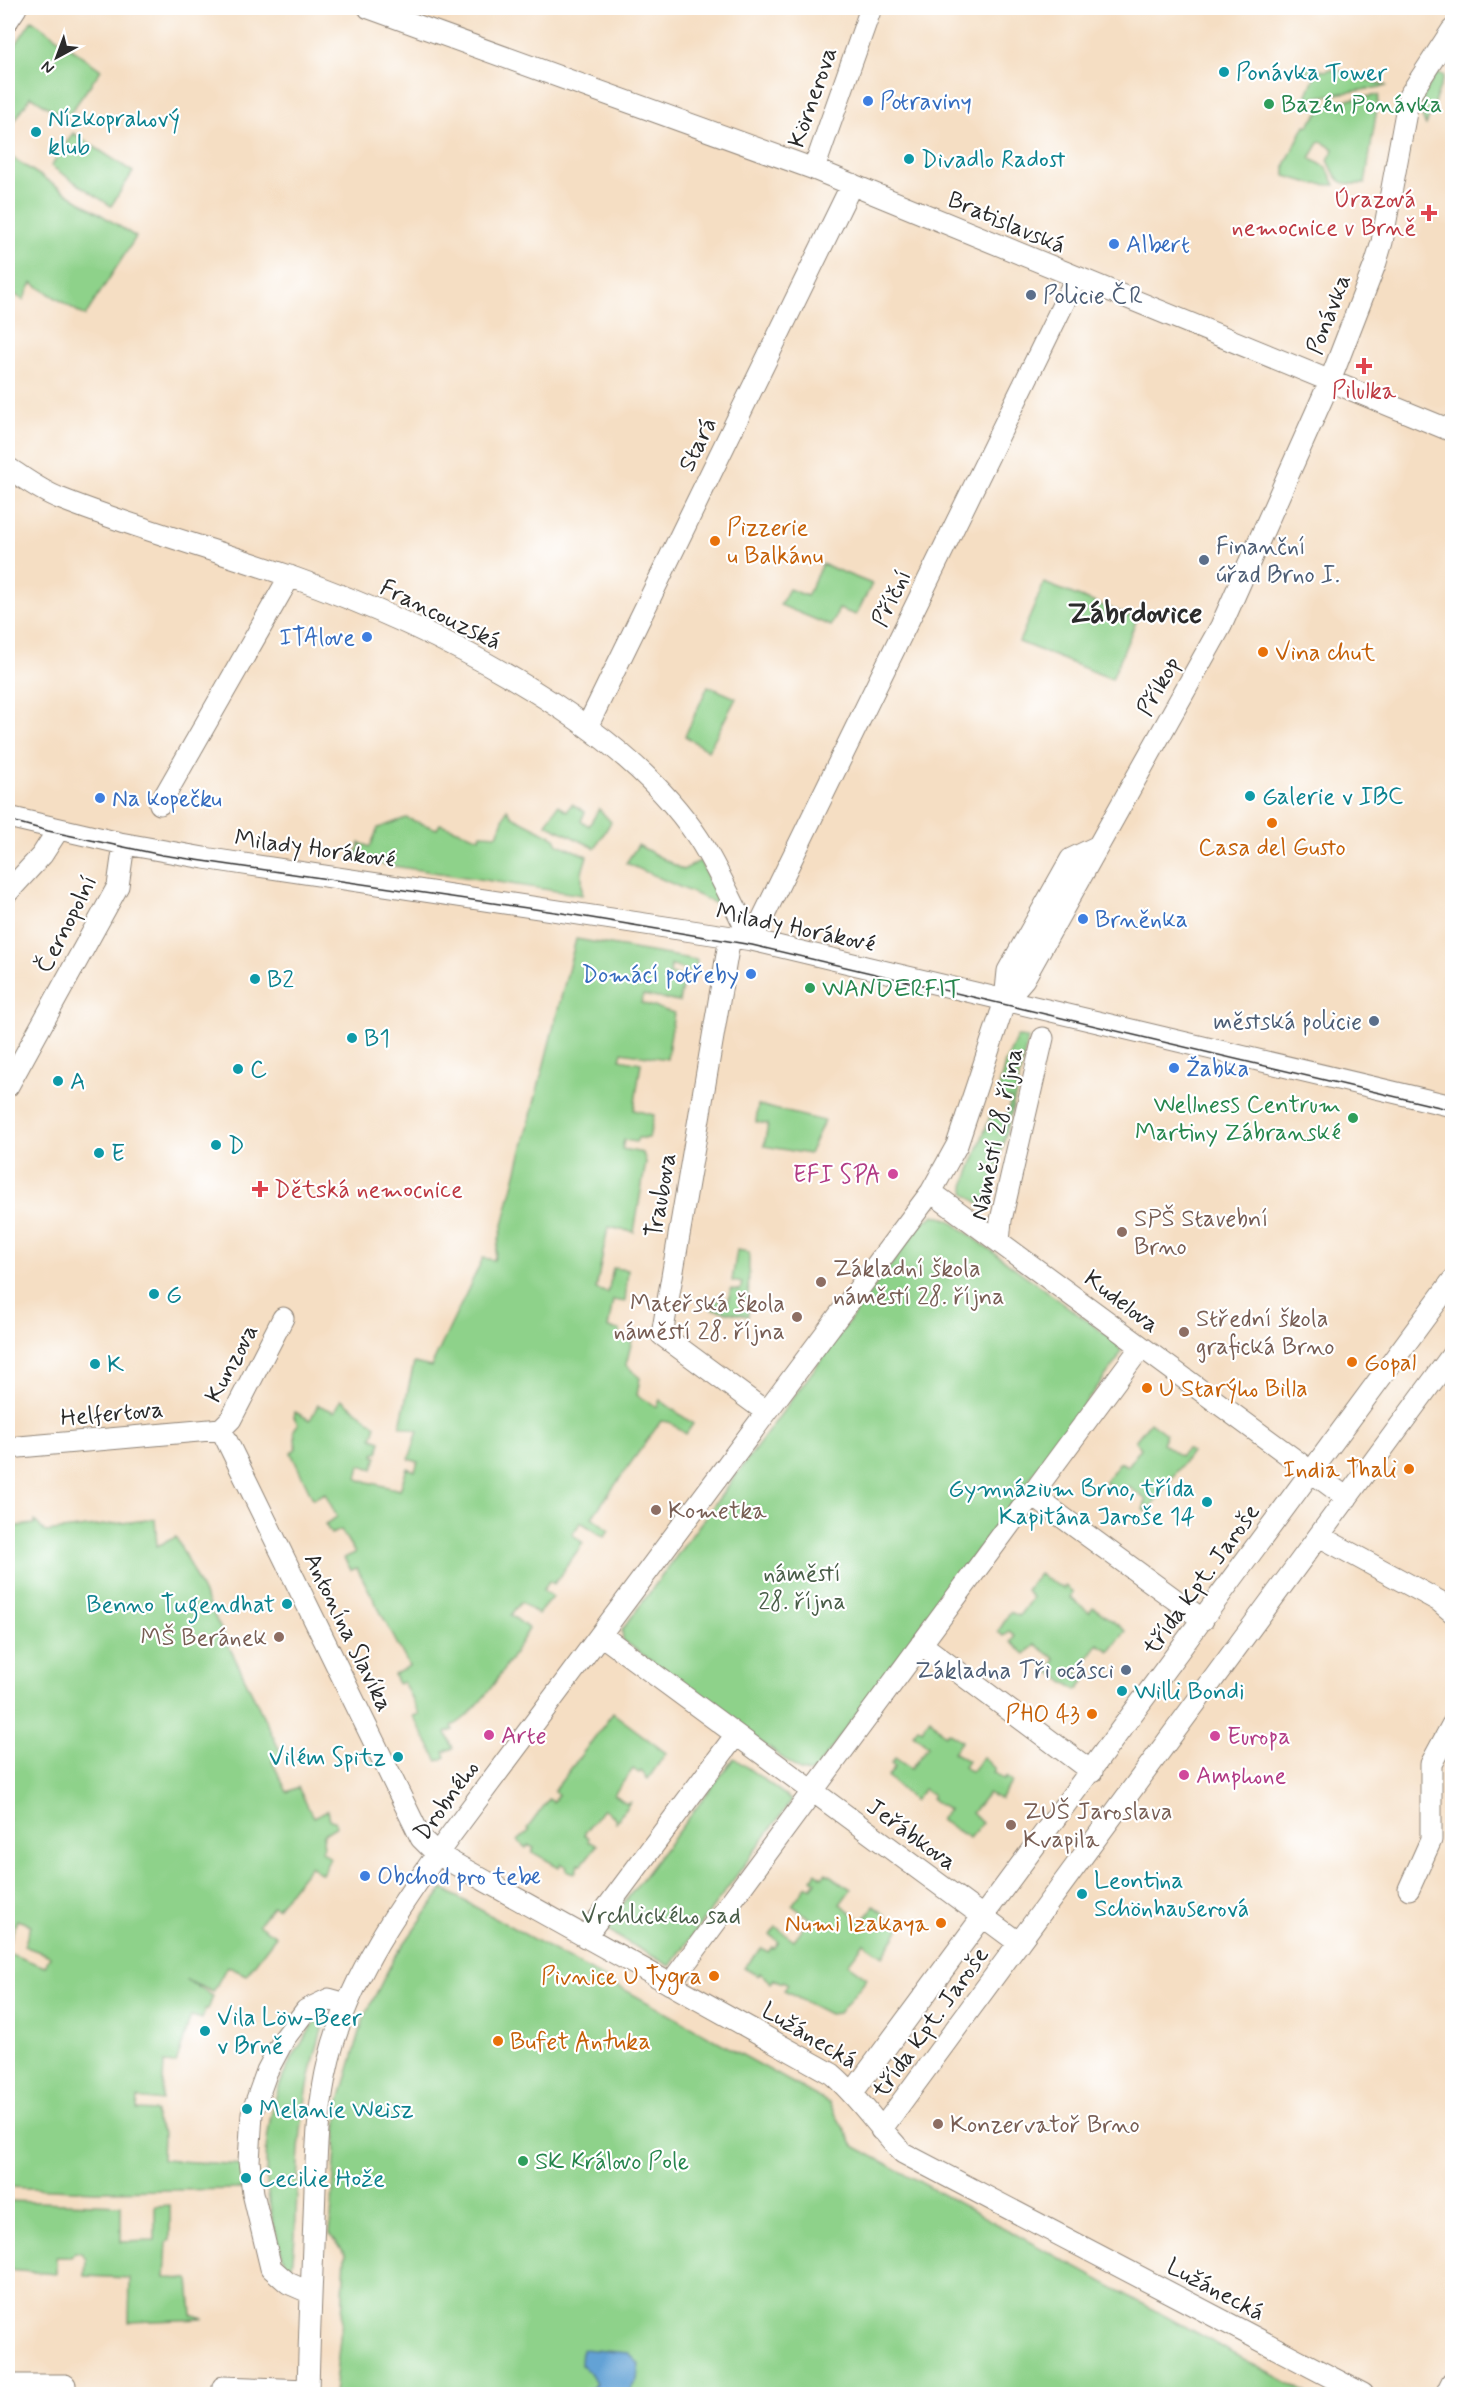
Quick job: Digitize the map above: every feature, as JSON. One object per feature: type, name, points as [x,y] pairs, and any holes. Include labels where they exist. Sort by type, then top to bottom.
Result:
[{"type":"street","points":[[8,21],[16,8]]},
{"type":"street","name":"Bratislavská","points":[[369,8],[814,169],[1452,431]]},
{"type":"street","name":"Körnerova","points":[[814,169],[871,8]]},
{"type":"street","name":"Ponávka","points":[[1330,381],[1382,242],[1409,96],[1452,30]]},
{"type":"street","name":"Stará","points":[[587,727],[852,184]]},
{"type":"street","name":"Příční","points":[[752,940],[1076,278]]},
{"type":"street","name":"Příkop","points":[[1005,1001],[1024,979],[1221,626],[1330,381]]},
{"type":"street","name":"Francouzská","points":[[8,468],[57,497],[290,576],[409,624],[503,672],[587,727],[646,775],[699,839],[752,940]]},
{"type":"street","points":[[160,804],[290,576]]},
{"type":"street","name":"Milady Horákové","points":[[8,817],[122,844],[752,940],[1452,1106]]},
{"type":"street","points":[[8,892],[42,855],[58,830]]},
{"type":"street","name":"Černopolní","points":[[8,1086],[118,886],[122,844]]},
{"type":"street","name":"Traubova","points":[[730,937],[663,1335],[765,1411]]},
{"type":"street","name":"Náměstí 28. října","points":[[931,1192],[957,1145],[1005,1001]]},
{"type":"street","name":"Náměstí 28. října","points":[[999,1242],[1001,1220],[1043,1038]]},
{"type":"street","points":[[811,1792],[601,1635],[765,1411],[931,1192]]},
{"type":"street","name":"Kudelova","points":[[931,1192],[1311,1472]]},
{"type":"street","name":"třída Kpt. Jaroše","points":[[853,2092],[1092,1772],[1452,1281]]},
{"type":"street","name":"Kunzova","points":[[221,1429],[231,1419],[283,1318]]},
{"type":"street","points":[[670,1984],[1141,1347]]},
{"type":"street","name":"třída Kpt. Jaroše","points":[[881,2130],[1452,1355]]},
{"type":"street","name":"Helfertova","points":[[8,1448],[221,1429]]},
{"type":"street","name":"Antonína Slavíka","points":[[221,1429],[421,1838],[437,1854]]},
{"type":"street","points":[[1311,1472],[1347,1498]]},
{"type":"street","points":[[1032,1495],[1203,1620]]},
{"type":"street","points":[[1319,1536],[1439,1601],[1452,1612]]},
{"type":"street","name":"Drobného","points":[[308,2392],[319,2109],[329,2057],[347,2004],[391,1921],[437,1854],[601,1635]]},
{"type":"street","points":[[921,1644],[1092,1772]]},
{"type":"street","points":[[1410,1889],[1431,1840],[1431,1764],[1452,1725]]},
{"type":"street","points":[[585,1937],[735,1736]]},
{"type":"street","name":"Jeřábkova","points":[[811,1792],[982,1918]]},
{"type":"street","name":"Lužánecká","points":[[437,1854],[832,2074],[853,2092],[881,2130],[903,2153],[1363,2394]]},
{"type":"street","name":"třída Kpt. Jaroše","points":[[982,1918],[1020,1943]]},
{"type":"street","points":[[311,2293],[288,2283],[271,2268],[253,2193],[249,2161],[252,2113],[271,2063],[284,2039],[306,2010],[329,1999],[347,2004]]},
{"type":"street","points":[[1446,2394],[1452,2382]]},
{"type":"street","points":[[8,2385],[65,2385]]},
{"type":"street","points":[[223,2387],[308,2392]]},
{"type":"green space","points":[[32,20],[101,70],[66,119],[31,96],[8,131],[8,56]]},
{"type":"green space","points":[[1306,66],[1325,71],[1332,69],[1387,86],[1305,99],[1315,76],[1304,71]]},
{"type":"green space","points":[[1437,73],[1444,76],[1426,125],[1421,112],[1423,98]]},
{"type":"green space","points":[[1379,95],[1365,184],[1349,184],[1340,181],[1328,160],[1334,149],[1320,141],[1310,158],[1327,168],[1335,185],[1313,184],[1285,176],[1285,165],[1305,125],[1308,126],[1315,117],[1331,105],[1348,99]]},
{"type":"green space","points":[[73,133],[133,172],[111,206],[51,166]]},
{"type":"green space","points":[[8,155],[136,237],[85,316],[32,283],[23,300],[8,290]]},
{"type":"green space","points":[[822,564],[872,584],[856,615],[839,609],[831,626],[780,605],[789,589],[807,596]]},
{"type":"green space","points":[[1044,583],[1137,619],[1112,679],[1019,642]]},
{"type":"green space","points":[[708,686],[736,698],[708,751],[685,736]]},
{"type":"green space","points":[[572,804],[585,812],[581,821],[589,826],[599,809],[611,822],[595,848],[546,824],[558,805],[567,811]]},
{"type":"green space","points":[[507,809],[512,816],[555,838],[558,844],[587,856],[582,872],[582,895],[354,860],[360,843],[370,847],[378,828],[406,818],[437,829],[440,824],[480,838],[481,834],[497,835]]},
{"type":"green space","points":[[638,845],[683,870],[700,861],[718,899],[717,904],[626,863]]},
{"type":"green space","points":[[576,939],[697,960],[695,974],[671,965],[670,974],[684,977],[679,1002],[643,995],[641,1003],[674,1013],[667,1059],[622,1052],[620,1059],[641,1063],[634,1110],[654,1115],[649,1138],[638,1138],[636,1142],[624,1140],[622,1149],[643,1153],[646,1162],[634,1232],[608,1227],[596,1289],[608,1293],[613,1268],[628,1270],[625,1302],[613,1300],[608,1328],[620,1330],[619,1338],[632,1340],[626,1365],[640,1378],[637,1395],[657,1407],[660,1400],[693,1424],[686,1434],[669,1422],[661,1421],[592,1517],[609,1530],[604,1537],[581,1522],[572,1534],[583,1543],[554,1584],[549,1581],[543,1590],[552,1597],[538,1614],[521,1602],[511,1615],[529,1629],[484,1697],[452,1726],[453,1730],[446,1733],[453,1748],[444,1752],[446,1757],[438,1761],[413,1716],[419,1714],[403,1682],[398,1684],[394,1675],[409,1666],[357,1568],[351,1570],[344,1558],[355,1553],[341,1530],[331,1534],[325,1524],[337,1517],[325,1493],[313,1499],[291,1453],[296,1448],[294,1430],[298,1424],[294,1417],[295,1412],[310,1420],[318,1405],[335,1412],[341,1399],[376,1425],[372,1438],[381,1441],[378,1453],[375,1452],[374,1456],[377,1457],[373,1469],[360,1465],[357,1478],[400,1490],[407,1468],[415,1471],[418,1462],[409,1459],[418,1431],[400,1426],[414,1363],[431,1367],[483,1258],[494,1260]]},
{"type":"green space","points":[[1017,1037],[1028,1038],[1010,1119],[986,1208],[966,1194],[964,1186],[991,1114],[1006,1118],[1011,1099],[997,1096],[1005,1063]]},
{"type":"green space","points":[[758,1105],[824,1121],[809,1154],[764,1146],[768,1124],[756,1122]]},
{"type":"green space","name":"náměstí 28. října","points":[[934,1215],[948,1219],[1116,1342],[1121,1350],[1118,1359],[816,1769],[809,1773],[800,1771],[623,1640],[622,1630],[921,1224]]},
{"type":"green space","points":[[737,1250],[749,1252],[748,1316],[712,1309],[714,1300],[728,1303],[731,1289],[740,1290],[742,1283],[732,1281]]},
{"type":"green space","points":[[1150,1422],[1166,1434],[1162,1443],[1180,1456],[1187,1449],[1191,1452],[1147,1512],[1143,1510],[1146,1500],[1129,1487],[1122,1494],[1105,1482],[1120,1462],[1128,1466],[1141,1448],[1135,1441]]},
{"type":"green space","points":[[155,1519],[157,1546],[176,1537],[282,1755],[272,1761],[287,1792],[298,1787],[313,1817],[328,1810],[330,1820],[334,1821],[337,1826],[324,1834],[322,1851],[330,1858],[322,1874],[310,1866],[277,1908],[273,1906],[258,1924],[276,1936],[246,1975],[227,1966],[213,1992],[186,1980],[213,1996],[208,2010],[205,2010],[202,2019],[191,2016],[176,2064],[164,2063],[162,2101],[138,2098],[137,2110],[156,2111],[156,2121],[163,2133],[162,2160],[244,2165],[245,2189],[95,2191],[8,2187],[8,1953],[45,1967],[50,1956],[24,1946],[31,1925],[17,1920],[8,1945],[8,1527],[35,1524],[35,1521],[45,1532]]},
{"type":"green space","points":[[1039,1574],[1063,1589],[1065,1586],[1073,1592],[1070,1597],[1089,1612],[1093,1607],[1126,1631],[1110,1651],[1098,1644],[1077,1672],[1086,1679],[1077,1690],[1048,1671],[1055,1659],[1035,1644],[1025,1654],[1011,1642],[1015,1636],[1009,1631],[1004,1636],[998,1632],[1010,1612],[1019,1616],[1032,1598],[1026,1590]]},
{"type":"green space","points":[[613,1713],[666,1753],[648,1779],[641,1771],[639,1773],[633,1769],[614,1794],[626,1803],[630,1802],[616,1822],[615,1818],[603,1809],[584,1834],[589,1838],[588,1841],[597,1845],[582,1864],[579,1863],[575,1873],[566,1870],[567,1867],[561,1863],[559,1867],[532,1852],[534,1848],[528,1845],[526,1848],[518,1841],[529,1831],[527,1829],[549,1799],[553,1802],[558,1795],[554,1791]]},
{"type":"green space","points":[[930,1719],[945,1735],[948,1732],[962,1741],[953,1752],[968,1761],[964,1767],[971,1772],[983,1757],[995,1769],[993,1772],[1004,1780],[1006,1777],[1012,1782],[1000,1799],[988,1793],[972,1813],[982,1823],[969,1838],[940,1820],[948,1809],[931,1799],[933,1795],[924,1789],[914,1801],[888,1777],[895,1767],[891,1764],[895,1758],[911,1769],[928,1746],[913,1734],[918,1727],[922,1730]]},
{"type":"green space","name":"Vrchlického sad","points":[[734,1758],[792,1800],[670,1966],[604,1929]]},
{"type":"green space","points":[[816,1872],[822,1877],[826,1873],[851,1889],[840,1904],[863,1921],[874,1906],[886,1915],[885,1918],[901,1927],[883,1956],[864,1943],[848,1964],[867,1978],[839,2013],[829,2014],[784,1991],[788,1984],[783,1981],[781,1983],[774,1979],[771,1983],[760,1973],[758,1976],[744,1968],[762,1948],[768,1952],[779,1942],[770,1935],[776,1927],[794,1940],[810,1919],[792,1905],[807,1885],[811,1888],[816,1882],[812,1878]]},
{"type":"green space","points":[[443,1889],[829,2103],[854,2146],[1308,2394],[334,2394],[342,2319],[345,2253],[330,2234],[339,2104],[364,2018],[394,1958]]},
{"type":"green space","points":[[322,2016],[325,2020],[315,2055],[301,2127],[295,2240],[292,2265],[289,2268],[283,2258],[271,2214],[267,2188],[268,2137],[279,2087],[311,2027]]},
{"type":"green space","points":[[8,2201],[121,2205],[121,2242],[155,2241],[155,2206],[170,2205],[170,2241],[167,2242],[165,2278],[189,2279],[192,2315],[204,2319],[129,2322],[130,2278],[85,2276],[86,2258],[81,2253],[75,2252],[71,2257],[56,2257],[56,2274],[8,2270]]},
{"type":"water","points":[[582,2349],[629,2353],[639,2364],[637,2380],[627,2394],[587,2394],[596,2383],[591,2374],[581,2365]]},
{"type":"tram line","points":[[8,820],[48,831],[162,855],[562,913],[752,945],[1452,1110]]},
{"type":"place","name":"Ponávka Tower","points":[[1224,72]]},
{"type":"place","name":"Potraviny","points":[[868,101]]},
{"type":"place","name":"Bazén Ponávka","points":[[1269,104]]},
{"type":"place","name":"Nízkoprahový klub","points":[[36,132]]},
{"type":"place","name":"Divadlo Radost","points":[[909,159]]},
{"type":"place","name":"Úrazová nemocnice v Brně","points":[[1429,213]]},
{"type":"place","name":"Albert","points":[[1114,244]]},
{"type":"place","name":"Policie ČR","points":[[1031,295]]},
{"type":"place","name":"Pilulka","points":[[1364,366]]},
{"type":"place","name":"Pizzerie u Balkánu","points":[[715,541]]},
{"type":"place","name":"Finanční úřad Brno I.","points":[[1204,560]]},
{"type":"place","name":"ITAlove","points":[[367,637]]},
{"type":"place","name":"Vina chut","points":[[1263,652]]},
{"type":"place","name":"Galerie v IBC","points":[[1250,796]]},
{"type":"place","name":"Na kopečku","points":[[100,798]]},
{"type":"place","name":"Casa del Gusto","points":[[1272,823]]},
{"type":"place","name":"Brněnka","points":[[1083,919]]},
{"type":"place","name":"Domácí potřeby","points":[[751,974]]},
{"type":"place","name":"B2","points":[[255,979]]},
{"type":"place","name":"WANDERFIT","points":[[810,988]]},
{"type":"place","name":"městská policie","points":[[1374,1021]]},
{"type":"place","name":"B1","points":[[352,1038]]},
{"type":"place","name":"Žabka","points":[[1174,1068]]},
{"type":"place","name":"C","points":[[238,1069]]},
{"type":"place","name":"A","points":[[58,1081]]},
{"type":"place","name":"Wellness Centrum Martiny Zábranské","points":[[1353,1118]]},
{"type":"place","name":"D","points":[[216,1145]]},
{"type":"place","name":"E","points":[[99,1153]]},
{"type":"place","name":"EFI SPA","points":[[893,1174]]},
{"type":"place","name":"Dětská nemocnice","points":[[260,1189]]},
{"type":"place","name":"SPŠ Stavební Brno","points":[[1122,1232]]},
{"type":"place","name":"Základní škola náměstí 28. října","points":[[821,1282]]},
{"type":"place","name":"G","points":[[154,1294]]},
{"type":"place","name":"Mateřská škola náměstí 28. října","points":[[797,1317]]},
{"type":"place","name":"Střední škola grafická Brno","points":[[1184,1332]]},
{"type":"place","name":"Gopal","points":[[1352,1362]]},
{"type":"place","name":"K","points":[[95,1364]]},
{"type":"place","name":"U Starýho Billa","points":[[1147,1388]]},
{"type":"place","name":"India Thali","points":[[1409,1469]]},
{"type":"place","name":"Gymnázium Brno, třída Kapitána Jaroše 14","points":[[1207,1502]]},
{"type":"place","name":"Kometka","points":[[656,1510]]},
{"type":"place","name":"Benno Tugendhat","points":[[287,1604]]},
{"type":"place","name":"MŠ Beránek","points":[[279,1637]]},
{"type":"place","name":"Základna Tři ocásci","points":[[1126,1670]]},
{"type":"place","name":"Willi Bondi","points":[[1122,1691]]},
{"type":"place","name":"PHO 43","points":[[1092,1714]]},
{"type":"place","name":"Arte","points":[[489,1735]]},
{"type":"place","name":"Europa","points":[[1215,1736]]},
{"type":"place","name":"Vilém Spitz","points":[[398,1757]]},
{"type":"place","name":"Amphone","points":[[1184,1775]]},
{"type":"place","name":"ZUŠ Jaroslava Kvapila","points":[[1011,1825]]},
{"type":"place","name":"Obchod pro tebe","points":[[365,1876]]},
{"type":"place","name":"Leontina Schönhauserová","points":[[1082,1894]]},
{"type":"place","name":"Numi Izakaya","points":[[941,1923]]},
{"type":"place","name":"Pivnice U Tygra","points":[[714,1976]]},
{"type":"place","name":"Vila Löw-Beer v Brně","points":[[205,2031]]},
{"type":"place","name":"Bufet Antuka","points":[[498,2041]]},
{"type":"place","name":"Melanie Weisz","points":[[247,2109]]},
{"type":"place","name":"Konzervatoř Brno","points":[[938,2124]]},
{"type":"place","name":"SK Královo Pole","points":[[523,2161]]},
{"type":"place","name":"Cecilie Hože","points":[[246,2178]]},
{"type":"district","name":"Zábrdovice","points":[[1135,612]]}]
